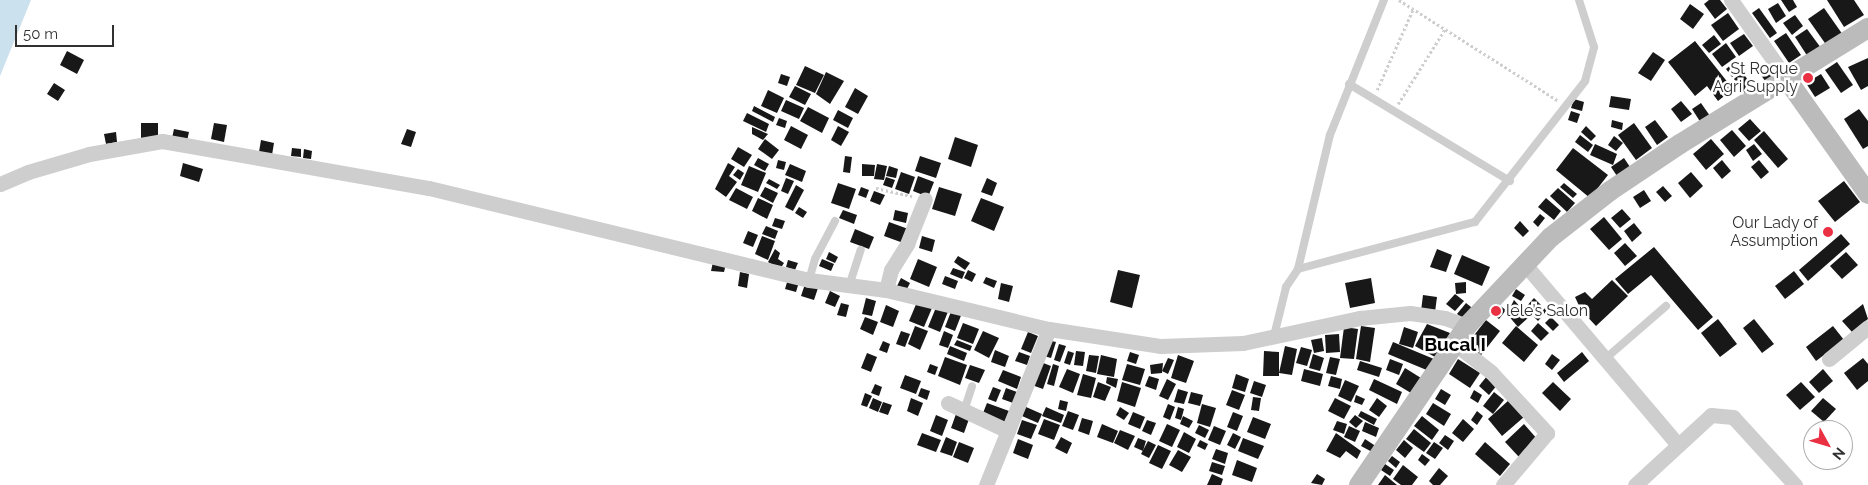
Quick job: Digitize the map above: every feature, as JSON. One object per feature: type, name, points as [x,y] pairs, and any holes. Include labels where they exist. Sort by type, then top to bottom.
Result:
[{"type":"street","points":[[1731,0],[1868,194]]},
{"type":"street","points":[[1359,485],[1454,343],[1523,262],[1610,191],[1786,78],[1868,28]]},
{"type":"street","points":[[0,184],[28,172],[89,154],[162,141],[428,188],[809,280],[886,290],[1050,329],[1160,346],[1273,338],[1360,318],[1410,313],[1445,318],[1467,326]]},
{"type":"street","points":[[886,290],[891,270],[907,244],[926,199]]},
{"type":"street","points":[[1523,262],[1678,445]]},
{"type":"street","points":[[1829,359],[1868,327]]},
{"type":"street","points":[[986,485],[1050,329]]},
{"type":"street","points":[[1454,343],[1492,372],[1547,433],[1503,485]]},
{"type":"street","points":[[948,403],[1008,431]]},
{"type":"street","points":[[1635,485],[1711,415],[1733,418],[1786,482]]},
{"type":"lane","points":[[1273,338],[1286,287],[1298,270],[1330,135],[1384,0]]},
{"type":"lane","points":[[1298,270],[1475,222],[1510,181],[1585,81],[1594,46],[1579,0]]},
{"type":"lane","points":[[1349,84],[1510,181]]},
{"type":"lane","points":[[809,280],[815,260],[835,221]]},
{"type":"lane","points":[[850,286],[861,250]]},
{"type":"lane","points":[[1605,359],[1666,306]]},
{"type":"lane","points":[[964,410],[972,386]]},
{"type":"path","points":[[1399,0],[1566,105]]},
{"type":"path","points":[[1373,99],[1413,9]]},
{"type":"path","points":[[1393,111],[1445,29]]},
{"type":"path","points":[[876,188],[926,199]]},
{"type":"water","points":[[0,0],[31,0],[0,76]]},
{"type":"building","points":[[1709,0],[1720,0],[1727,9],[1715,19],[1704,4]]},
{"type":"building","points":[[1781,0],[1793,0],[1797,7],[1789,12]]},
{"type":"building","points":[[1827,0],[1854,0],[1864,15],[1844,27]]},
{"type":"building","points":[[1778,3],[1786,16],[1776,23],[1768,9]]},
{"type":"building","points":[[1690,4],[1704,14],[1693,29],[1680,19]]},
{"type":"building","points":[[1759,8],[1777,33],[1770,38],[1752,13]]},
{"type":"building","points":[[1824,8],[1843,35],[1827,46],[1808,19]]},
{"type":"building","points":[[1728,13],[1739,29],[1723,41],[1711,25]]},
{"type":"building","points":[[1795,15],[1803,26],[1792,35],[1783,23]]},
{"type":"building","points":[[1807,29],[1821,48],[1808,57],[1795,37]]},
{"type":"building","points":[[1786,33],[1801,55],[1789,63],[1774,41]]},
{"type":"building","points":[[1744,34],[1753,46],[1739,56],[1730,43]]},
{"type":"building","points":[[1714,35],[1721,44],[1709,53],[1702,45]]},
{"type":"building","points":[[1695,41],[1733,89],[1718,101],[1707,86],[1695,96],[1668,62]]},
{"type":"building","points":[[1726,43],[1736,57],[1722,67],[1712,54]]},
{"type":"building","points":[[67,51],[84,60],[77,74],[60,65]]},
{"type":"building","points":[[1653,52],[1665,60],[1651,81],[1638,73]]},
{"type":"building","points":[[1868,58],[1868,86],[1861,90],[1848,67]]},
{"type":"building","points":[[1737,60],[1744,68],[1732,77],[1726,69]]},
{"type":"building","points":[[1837,62],[1853,85],[1841,93],[1825,70]]},
{"type":"building","points":[[805,66],[824,75],[815,93],[796,85]]},
{"type":"building","points":[[1769,68],[1775,77],[1766,82],[1760,74]]},
{"type":"building","points":[[826,72],[844,81],[830,104],[816,94]]},
{"type":"building","points":[[1742,72],[1755,89],[1747,96],[1734,79]]},
{"type":"building","points":[[781,74],[790,77],[787,86],[778,83]]},
{"type":"building","points":[[1821,74],[1830,88],[1815,97],[1806,83]]},
{"type":"building","points":[[54,83],[65,90],[58,101],[47,94]]},
{"type":"building","points":[[795,86],[811,94],[805,105],[789,97]]},
{"type":"building","points":[[855,88],[868,96],[858,114],[845,107]]},
{"type":"building","points":[[768,90],[784,98],[777,113],[761,106]]},
{"type":"building","points":[[1611,96],[1631,99],[1629,110],[1609,107]]},
{"type":"building","points":[[1574,99],[1584,102],[1582,111],[1571,108]]},
{"type":"building","points":[[786,100],[804,108],[799,119],[781,111]]},
{"type":"building","points":[[1681,101],[1692,114],[1681,122],[1671,109]]},
{"type":"building","points":[[1701,103],[1710,116],[1701,123],[1692,109]]},
{"type":"building","points":[[754,106],[775,117],[773,122],[752,111]]},
{"type":"building","points":[[808,107],[829,118],[822,133],[800,121]]},
{"type":"building","points":[[1859,109],[1868,121],[1868,146],[1863,149],[1844,119]]},
{"type":"building","points":[[838,110],[853,118],[848,128],[833,120]]},
{"type":"building","points":[[1571,111],[1580,114],[1577,123],[1568,120]]},
{"type":"building","points":[[747,113],[769,124],[766,132],[743,121]]},
{"type":"building","points":[[779,118],[787,121],[785,128],[776,125]]},
{"type":"building","points":[[1750,119],[1761,131],[1749,141],[1738,129]]},
{"type":"building","points":[[1612,120],[1623,123],[1622,130],[1611,127]]},
{"type":"building","points":[[1655,120],[1668,137],[1657,145],[1645,127]]},
{"type":"building","points":[[141,123],[158,123],[158,139],[141,139]]},
{"type":"building","points":[[214,123],[227,125],[224,142],[211,139]]},
{"type":"building","points":[[1634,123],[1652,148],[1636,160],[1618,135]]},
{"type":"building","points":[[791,126],[808,135],[801,149],[784,140]]},
{"type":"building","points":[[838,126],[849,132],[841,146],[831,140]]},
{"type":"building","points":[[1586,126],[1596,136],[1591,141],[1581,132]]},
{"type":"building","points":[[752,127],[768,134],[763,140],[752,134]]},
{"type":"building","points":[[174,129],[189,132],[187,141],[172,138]]},
{"type":"building","points":[[407,129],[416,132],[411,147],[401,144]]},
{"type":"building","points":[[1732,130],[1746,146],[1734,157],[1720,140]]},
{"type":"building","points":[[1764,131],[1788,159],[1778,168],[1754,140]]},
{"type":"building","points":[[116,132],[117,142],[106,144],[104,134]]},
{"type":"building","points":[[1580,135],[1593,145],[1588,152],[1575,142]]},
{"type":"building","points":[[1614,136],[1623,143],[1616,151],[1608,145]]},
{"type":"building","points":[[955,137],[978,145],[971,167],[948,159]]},
{"type":"building","points":[[765,139],[779,150],[772,159],[758,149]]},
{"type":"building","points":[[1711,139],[1724,154],[1706,170],[1693,154]]},
{"type":"building","points":[[261,140],[274,143],[272,155],[259,152]]},
{"type":"building","points":[[1595,144],[1617,154],[1613,165],[1590,155]]},
{"type":"building","points":[[1754,144],[1762,154],[1753,161],[1746,150]]},
{"type":"building","points":[[738,147],[752,155],[744,167],[731,159]]},
{"type":"building","points":[[292,148],[301,149],[301,157],[291,156]]},
{"type":"building","points":[[1573,148],[1608,175],[1590,198],[1556,170]]},
{"type":"building","points":[[304,149],[312,151],[311,159],[303,158]]},
{"type":"building","points":[[845,156],[852,157],[850,173],[843,172]]},
{"type":"building","points":[[920,156],[941,163],[936,178],[915,171]]},
{"type":"building","points":[[758,158],[769,164],[765,171],[754,165]]},
{"type":"building","points":[[1624,158],[1632,170],[1619,179],[1611,167]]},
{"type":"building","points":[[778,160],[786,162],[784,170],[776,168]]},
{"type":"building","points":[[1722,160],[1731,171],[1722,179],[1713,168]]},
{"type":"building","points":[[1759,160],[1769,172],[1761,179],[1751,167]]},
{"type":"building","points":[[183,163],[203,169],[199,182],[180,176]]},
{"type":"building","points":[[728,163],[735,167],[729,176],[737,182],[726,197],[715,189]]},
{"type":"building","points":[[790,164],[806,171],[802,182],[785,175]]},
{"type":"building","points":[[862,164],[875,165],[874,176],[862,176]]},
{"type":"building","points":[[877,164],[887,166],[884,180],[874,179]]},
{"type":"building","points":[[749,166],[766,173],[758,192],[741,185]]},
{"type":"building","points":[[889,166],[898,169],[896,178],[886,176]]},
{"type":"building","points":[[738,169],[744,173],[740,180],[733,175]]},
{"type":"building","points":[[901,172],[915,177],[909,194],[895,189]]},
{"type":"building","points":[[1691,172],[1703,186],[1690,198],[1678,183]]},
{"type":"building","points":[[918,176],[934,182],[928,197],[913,191]]},
{"type":"building","points":[[886,177],[895,180],[892,188],[883,185]]},
{"type":"building","points":[[786,178],[794,181],[788,194],[781,191]]},
{"type":"building","points":[[987,178],[997,183],[992,196],[981,192]]},
{"type":"building","points":[[769,179],[780,185],[777,189],[766,183]]},
{"type":"building","points":[[1844,181],[1860,202],[1835,222],[1818,201]]},
{"type":"building","points":[[838,183],[856,189],[849,209],[831,203]]},
{"type":"building","points":[[1564,183],[1577,194],[1573,198],[1560,187]]},
{"type":"building","points":[[796,185],[804,190],[793,211],[785,207]]},
{"type":"building","points":[[1663,186],[1672,196],[1665,202],[1656,192]]},
{"type":"building","points":[[765,187],[778,193],[773,203],[760,196]]},
{"type":"building","points":[[861,187],[869,190],[866,198],[858,195]]},
{"type":"building","points":[[939,187],[962,194],[955,216],[932,209]]},
{"type":"building","points":[[736,188],[753,197],[747,209],[729,200]]},
{"type":"building","points":[[1558,188],[1575,203],[1567,212],[1550,196]]},
{"type":"building","points":[[1644,190],[1651,201],[1640,208],[1633,197]]},
{"type":"building","points":[[874,191],[885,195],[880,205],[870,201]]},
{"type":"building","points":[[758,198],[773,205],[767,219],[752,211]]},
{"type":"building","points":[[981,198],[1004,207],[994,231],[971,221]]},
{"type":"building","points":[[1546,198],[1561,211],[1554,220],[1538,207]]},
{"type":"building","points":[[799,207],[807,212],[803,218],[795,213]]},
{"type":"building","points":[[1622,209],[1631,219],[1620,228],[1611,218]]},
{"type":"building","points":[[843,210],[857,215],[854,224],[839,218]]},
{"type":"building","points":[[895,210],[908,213],[906,223],[893,220]]},
{"type":"building","points":[[1540,214],[1545,218],[1538,227],[1533,222]]},
{"type":"building","points":[[1604,217],[1622,239],[1609,250],[1590,229]]},
{"type":"building","points":[[775,218],[785,221],[782,229],[772,226]]},
{"type":"building","points":[[1520,221],[1529,231],[1523,237],[1514,228]]},
{"type":"building","points":[[889,222],[911,230],[906,244],[884,236]]},
{"type":"building","points":[[1634,223],[1642,233],[1632,242],[1624,231]]},
{"type":"building","points":[[766,226],[778,231],[775,239],[762,234]]},
{"type":"building","points":[[855,229],[874,237],[869,249],[850,242]]},
{"type":"building","points":[[748,231],[758,235],[753,247],[743,243]]},
{"type":"building","points":[[1841,234],[1850,244],[1808,281],[1799,270]]},
{"type":"building","points":[[762,236],[775,241],[768,260],[755,254]]},
{"type":"building","points":[[922,236],[935,240],[932,252],[919,248]]},
{"type":"building","points":[[1625,243],[1637,256],[1625,266],[1614,253]]},
{"type":"building","points":[[1654,247],[1713,317],[1698,330],[1651,275],[1628,294],[1615,279]]},
{"type":"building","points":[[775,249],[780,253],[778,259],[784,263],[780,269],[768,262]]},
{"type":"building","points":[[1437,249],[1452,255],[1446,272],[1430,267]]},
{"type":"building","points":[[829,252],[838,257],[835,263],[826,259]]},
{"type":"building","points":[[1846,252],[1858,265],[1842,279],[1830,266]]},
{"type":"building","points":[[1462,255],[1490,267],[1482,286],[1454,274]]},
{"type":"building","points":[[958,256],[970,263],[965,270],[954,262]]},
{"type":"building","points":[[822,259],[834,264],[831,271],[819,266]]},
{"type":"building","points":[[918,259],[937,267],[929,287],[910,279]]},
{"type":"building","points":[[788,260],[798,263],[795,270],[786,267]]},
{"type":"building","points":[[713,262],[726,264],[724,272],[711,271]]},
{"type":"building","points":[[953,268],[965,272],[962,279],[950,274]]},
{"type":"building","points":[[968,270],[976,274],[972,282],[964,278]]},
{"type":"building","points":[[1118,270],[1140,275],[1132,308],[1110,302]]},
{"type":"building","points":[[1794,271],[1804,284],[1785,299],[1775,286]]},
{"type":"building","points":[[740,272],[749,274],[747,288],[738,286]]},
{"type":"building","points":[[945,276],[958,281],[955,289],[942,284]]},
{"type":"building","points":[[986,277],[997,281],[994,288],[983,283]]},
{"type":"building","points":[[901,278],[910,283],[906,291],[897,286]]},
{"type":"building","points":[[1371,278],[1375,303],[1350,308],[1345,283]]},
{"type":"building","points":[[788,279],[799,282],[796,292],[785,289]]},
{"type":"building","points":[[1612,280],[1628,296],[1596,326],[1581,310],[1575,297],[1585,292],[1592,299]]},
{"type":"building","points":[[1466,282],[1466,293],[1456,294],[1455,283]]},
{"type":"building","points":[[1001,283],[1013,286],[1009,302],[998,299]]},
{"type":"building","points":[[805,284],[818,288],[814,300],[801,296]]},
{"type":"building","points":[[1516,289],[1525,295],[1521,301],[1512,296]]},
{"type":"building","points":[[830,291],[840,296],[835,307],[825,303]]},
{"type":"building","points":[[1455,294],[1464,301],[1455,311],[1446,304]]},
{"type":"building","points":[[1423,295],[1437,297],[1435,312],[1421,311]]},
{"type":"building","points":[[866,298],[876,301],[872,316],[862,314]]},
{"type":"building","points":[[1534,298],[1547,311],[1538,321],[1525,308]]},
{"type":"building","points":[[1514,300],[1529,317],[1518,327],[1507,314]]},
{"type":"building","points":[[917,302],[932,308],[924,327],[909,321]]},
{"type":"building","points":[[841,303],[849,305],[846,317],[837,315]]},
{"type":"building","points":[[1466,303],[1476,311],[1468,322],[1457,314]]},
{"type":"building","points":[[1863,304],[1868,319],[1852,332],[1842,321]]},
{"type":"building","points":[[886,305],[899,311],[893,327],[880,322]]},
{"type":"building","points":[[937,305],[949,309],[940,332],[928,327]]},
{"type":"building","points":[[1499,305],[1506,310],[1499,319],[1493,315]]},
{"type":"building","points":[[952,309],[962,313],[955,331],[945,327]]},
{"type":"building","points":[[865,317],[878,322],[873,335],[860,329]]},
{"type":"building","points":[[1551,317],[1559,325],[1553,331],[1545,323]]},
{"type":"building","points":[[1718,319],[1737,344],[1720,357],[1701,333]]},
{"type":"building","points":[[1754,319],[1774,344],[1762,353],[1743,328]]},
{"type":"building","points":[[1486,320],[1500,331],[1478,359],[1464,348]]},
{"type":"building","points":[[963,323],[979,329],[973,344],[957,338]]},
{"type":"building","points":[[1538,323],[1549,333],[1541,341],[1531,331]]},
{"type":"building","points":[[1427,324],[1450,333],[1435,357],[1415,346]]},
{"type":"building","points":[[915,326],[928,331],[920,350],[908,344]]},
{"type":"building","points":[[1361,326],[1375,328],[1370,362],[1356,359]]},
{"type":"building","points":[[1516,326],[1538,345],[1524,362],[1502,343]]},
{"type":"building","points":[[1833,326],[1844,340],[1816,361],[1806,347]]},
{"type":"building","points":[[1344,327],[1358,329],[1354,359],[1340,358]]},
{"type":"building","points":[[1404,327],[1418,332],[1413,348],[1399,344]]},
{"type":"building","points":[[901,331],[910,334],[905,347],[896,344]]},
{"type":"building","points":[[944,331],[953,335],[948,348],[939,345]]},
{"type":"building","points":[[983,331],[999,338],[989,358],[974,350]]},
{"type":"building","points":[[1028,332],[1038,336],[1031,353],[1021,349]]},
{"type":"building","points":[[1339,334],[1340,352],[1326,353],[1325,335]]},
{"type":"building","points":[[1322,338],[1324,351],[1314,353],[1311,340]]},
{"type":"building","points":[[957,340],[972,346],[970,351],[954,345]]},
{"type":"building","points":[[1047,340],[1056,342],[1051,358],[1040,355]]},
{"type":"building","points":[[883,341],[890,344],[887,353],[879,350]]},
{"type":"building","points":[[1393,342],[1434,359],[1429,371],[1388,354]]},
{"type":"building","points":[[1059,344],[1066,346],[1060,362],[1054,360]]},
{"type":"building","points":[[950,346],[967,353],[964,361],[947,354]]},
{"type":"building","points":[[1285,346],[1297,349],[1292,375],[1279,373]]},
{"type":"building","points":[[1301,347],[1312,350],[1307,366],[1296,363]]},
{"type":"building","points":[[995,350],[1009,356],[1005,367],[991,362]]},
{"type":"building","points":[[1068,351],[1074,353],[1070,365],[1064,363]]},
{"type":"building","points":[[1076,351],[1085,352],[1083,366],[1074,365]]},
{"type":"building","points":[[1264,351],[1279,352],[1279,376],[1263,376]]},
{"type":"building","points":[[1019,352],[1030,356],[1027,365],[1015,361]]},
{"type":"building","points":[[1130,352],[1139,355],[1136,364],[1127,361]]},
{"type":"building","points":[[1582,352],[1589,361],[1564,382],[1557,373]]},
{"type":"building","points":[[867,353],[877,357],[871,372],[861,368]]},
{"type":"building","points":[[1313,354],[1324,358],[1320,371],[1309,368]]},
{"type":"building","points":[[1552,354],[1560,360],[1552,370],[1545,364]]},
{"type":"building","points":[[1089,355],[1099,356],[1096,373],[1086,371]]},
{"type":"building","points":[[1101,355],[1117,359],[1114,377],[1097,374]]},
{"type":"building","points":[[1178,355],[1194,361],[1186,383],[1171,378]]},
{"type":"building","points":[[945,357],[967,365],[960,385],[938,376]]},
{"type":"building","points":[[1330,357],[1340,359],[1336,375],[1326,373]]},
{"type":"building","points":[[1168,358],[1174,360],[1168,374],[1162,371]]},
{"type":"building","points":[[1863,358],[1868,364],[1868,381],[1857,390],[1844,373]]},
{"type":"building","points":[[1390,359],[1403,364],[1399,375],[1386,370]]},
{"type":"building","points":[[1458,359],[1480,373],[1470,388],[1449,374]]},
{"type":"building","points":[[1038,361],[1051,366],[1043,389],[1029,384]]},
{"type":"building","points":[[1360,361],[1382,368],[1379,377],[1357,370]]},
{"type":"building","points":[[1163,363],[1162,373],[1151,374],[1150,365]]},
{"type":"building","points":[[930,364],[938,367],[935,375],[927,372]]},
{"type":"building","points":[[1053,364],[1059,366],[1054,386],[1047,384]]},
{"type":"building","points":[[1127,364],[1145,369],[1140,385],[1122,380]]},
{"type":"building","points":[[970,365],[985,370],[979,383],[965,378]]},
{"type":"building","points":[[1405,368],[1421,378],[1411,393],[1396,384]]},
{"type":"building","points":[[1067,369],[1080,374],[1073,393],[1059,387]]},
{"type":"building","points":[[1304,369],[1323,374],[1320,386],[1301,381]]},
{"type":"building","points":[[1823,369],[1833,381],[1819,393],[1809,382]]},
{"type":"building","points":[[1003,370],[1021,377],[1017,389],[998,381]]},
{"type":"building","points":[[1083,374],[1096,378],[1091,398],[1077,395]]},
{"type":"building","points":[[1236,374],[1249,379],[1245,392],[1232,388]]},
{"type":"building","points":[[905,375],[921,381],[916,394],[900,388]]},
{"type":"building","points":[[1149,376],[1159,379],[1156,390],[1145,386]]},
{"type":"building","points":[[1331,376],[1342,379],[1340,389],[1328,386]]},
{"type":"building","points":[[1487,376],[1497,385],[1489,395],[1479,386]]},
{"type":"building","points":[[1107,377],[1118,379],[1116,388],[1106,383]]},
{"type":"building","points":[[1167,379],[1176,384],[1168,400],[1159,396]]},
{"type":"building","points":[[1374,379],[1402,392],[1397,404],[1369,390]]},
{"type":"building","points":[[1345,380],[1359,386],[1351,402],[1338,396]]},
{"type":"building","points":[[1254,381],[1266,385],[1262,397],[1250,393]]},
{"type":"building","points":[[1098,382],[1111,387],[1105,401],[1093,397]]},
{"type":"building","points":[[1122,382],[1141,388],[1135,407],[1117,401]]},
{"type":"building","points":[[1553,382],[1571,399],[1560,411],[1542,393]]},
{"type":"building","points":[[1801,382],[1815,397],[1800,410],[1786,395]]},
{"type":"building","points":[[875,384],[882,387],[879,396],[871,393]]},
{"type":"building","points":[[993,387],[1001,390],[996,402],[988,399]]},
{"type":"building","points":[[921,388],[930,391],[927,400],[918,396]]},
{"type":"building","points":[[1006,388],[1017,392],[1013,403],[1002,399]]},
{"type":"building","points":[[1178,389],[1188,392],[1184,404],[1174,402]]},
{"type":"building","points":[[1441,389],[1451,395],[1445,405],[1435,399]]},
{"type":"building","points":[[1232,390],[1245,395],[1239,410],[1226,405]]},
{"type":"building","points":[[1474,390],[1482,395],[1478,403],[1470,398]]},
{"type":"building","points":[[1191,392],[1203,395],[1200,406],[1188,403]]},
{"type":"building","points":[[1494,392],[1504,400],[1493,414],[1483,406]]},
{"type":"building","points":[[865,393],[872,396],[867,407],[861,405]]},
{"type":"building","points":[[1356,395],[1365,399],[1362,405],[1354,402]]},
{"type":"building","points":[[1253,397],[1261,398],[1259,411],[1251,410]]},
{"type":"building","points":[[873,398],[882,402],[878,412],[869,408]]},
{"type":"building","points":[[911,398],[923,403],[918,416],[907,411]]},
{"type":"building","points":[[1335,398],[1351,406],[1344,419],[1328,411]]},
{"type":"building","points":[[1377,398],[1387,406],[1379,417],[1369,410]]},
{"type":"building","points":[[1823,398],[1836,409],[1826,420],[1822,420],[1811,411]]},
{"type":"building","points":[[1060,400],[1068,402],[1066,411],[1058,409]]},
{"type":"building","points":[[1509,400],[1524,417],[1502,436],[1488,419]]},
{"type":"building","points":[[883,402],[892,405],[888,415],[879,412]]},
{"type":"building","points":[[987,403],[1009,411],[1003,426],[981,418]]},
{"type":"building","points":[[1433,403],[1451,414],[1444,426],[1426,414]]},
{"type":"building","points":[[1168,404],[1175,407],[1170,420],[1163,417]]},
{"type":"building","points":[[1202,404],[1216,408],[1210,427],[1197,423]]},
{"type":"building","points":[[1026,407],[1042,414],[1038,423],[1022,416]]},
{"type":"building","points":[[1046,407],[1064,415],[1061,423],[1042,416]]},
{"type":"building","points":[[1120,407],[1129,413],[1124,420],[1116,415]]},
{"type":"building","points":[[1178,407],[1184,409],[1181,420],[1175,418]]},
{"type":"building","points":[[1068,411],[1079,415],[1073,430],[1062,426]]},
{"type":"building","points":[[1361,411],[1377,419],[1374,425],[1358,416]]},
{"type":"building","points":[[1477,411],[1483,416],[1477,425],[1471,420]]},
{"type":"building","points":[[1133,412],[1145,417],[1140,429],[1128,424]]},
{"type":"building","points":[[1233,412],[1243,416],[1237,431],[1227,427]]},
{"type":"building","points":[[956,414],[969,419],[964,433],[951,428]]},
{"type":"building","points":[[936,415],[948,420],[942,436],[930,431]]},
{"type":"building","points":[[1355,415],[1363,421],[1356,428],[1349,422]]},
{"type":"building","points":[[1183,416],[1193,421],[1189,428],[1180,424]]},
{"type":"building","points":[[1422,416],[1439,430],[1432,440],[1414,426]]},
{"type":"building","points":[[1253,417],[1271,424],[1265,439],[1247,432]]},
{"type":"building","points":[[1082,418],[1093,421],[1089,435],[1078,431]]},
{"type":"building","points":[[1044,419],[1060,425],[1054,440],[1038,434]]},
{"type":"building","points":[[1463,419],[1474,429],[1463,442],[1452,433]]},
{"type":"building","points":[[1022,420],[1037,425],[1031,439],[1017,434]]},
{"type":"building","points":[[1147,420],[1156,423],[1151,435],[1142,431]]},
{"type":"building","points":[[1337,421],[1347,424],[1344,434],[1333,430]]},
{"type":"building","points":[[1365,422],[1379,428],[1376,437],[1362,431]]},
{"type":"building","points":[[1102,424],[1118,431],[1113,443],[1097,437]]},
{"type":"building","points":[[1167,424],[1180,430],[1172,447],[1159,441]]},
{"type":"building","points":[[1524,424],[1538,440],[1519,457],[1505,442]]},
{"type":"building","points":[[1199,425],[1209,430],[1205,438],[1195,433]]},
{"type":"building","points":[[1214,426],[1226,431],[1220,445],[1208,440]]},
{"type":"building","points":[[1349,426],[1360,431],[1355,442],[1344,437]]},
{"type":"building","points":[[1414,429],[1431,443],[1424,452],[1406,439]]},
{"type":"building","points":[[1120,430],[1135,436],[1128,450],[1114,443]]},
{"type":"building","points":[[1184,432],[1196,439],[1189,453],[1177,447]]},
{"type":"building","points":[[922,433],[941,440],[936,452],[917,445]]},
{"type":"building","points":[[1233,433],[1241,437],[1235,449],[1227,445]]},
{"type":"building","points":[[1336,433],[1361,451],[1357,459],[1346,451],[1340,458],[1326,451]]},
{"type":"building","points":[[1445,435],[1454,441],[1448,450],[1439,443]]},
{"type":"building","points":[[946,437],[957,442],[952,456],[940,452]]},
{"type":"building","points":[[1061,437],[1072,443],[1067,454],[1055,448]]},
{"type":"building","points":[[1138,438],[1146,441],[1143,451],[1134,447]]},
{"type":"building","points":[[1243,438],[1264,446],[1258,459],[1238,451]]},
{"type":"building","points":[[1018,439],[1033,445],[1028,459],[1013,453]]},
{"type":"building","points":[[1365,439],[1377,447],[1374,453],[1361,446]]},
{"type":"building","points":[[1200,440],[1208,444],[1205,450],[1197,446]]},
{"type":"building","points":[[1404,440],[1413,448],[1405,458],[1396,450]]},
{"type":"building","points":[[1148,441],[1156,445],[1149,458],[1141,454]]},
{"type":"building","points":[[959,442],[974,448],[968,463],[953,457]]},
{"type":"building","points":[[1434,442],[1443,448],[1435,459],[1426,453]]},
{"type":"building","points":[[1485,442],[1510,464],[1500,476],[1475,454]]},
{"type":"building","points":[[1158,445],[1171,451],[1162,469],[1149,463]]},
{"type":"building","points":[[1216,449],[1228,453],[1225,464],[1212,459]]},
{"type":"building","points":[[1178,450],[1191,457],[1182,472],[1169,465]]},
{"type":"building","points":[[1422,454],[1430,460],[1425,466],[1418,460]]},
{"type":"building","points":[[1392,456],[1400,462],[1396,468],[1388,461]]},
{"type":"building","points":[[1237,460],[1257,468],[1252,482],[1232,475]]},
{"type":"building","points":[[1212,462],[1225,466],[1222,475],[1209,471]]},
{"type":"building","points":[[1385,464],[1394,470],[1390,476],[1381,470]]},
{"type":"building","points":[[1403,465],[1418,477],[1412,485],[1401,485],[1393,479]]},
{"type":"building","points":[[1439,468],[1448,476],[1440,485],[1433,485],[1429,481]]},
{"type":"building","points":[[1212,474],[1223,479],[1221,485],[1207,485]]},
{"type":"building","points":[[1317,474],[1325,479],[1322,485],[1311,483]]},
{"type":"building","points":[[1385,475],[1397,485],[1378,485]]},
{"type":"place","name":"St Roque Agri Supply","points":[[1808,78]]},
{"type":"place","name":"Our Lady of Assumption","points":[[1828,232]]},
{"type":"place","name":"lele’s Salon","points":[[1496,311]]},
{"type":"district","name":"Bucal I","points":[[1455,345]]}]
